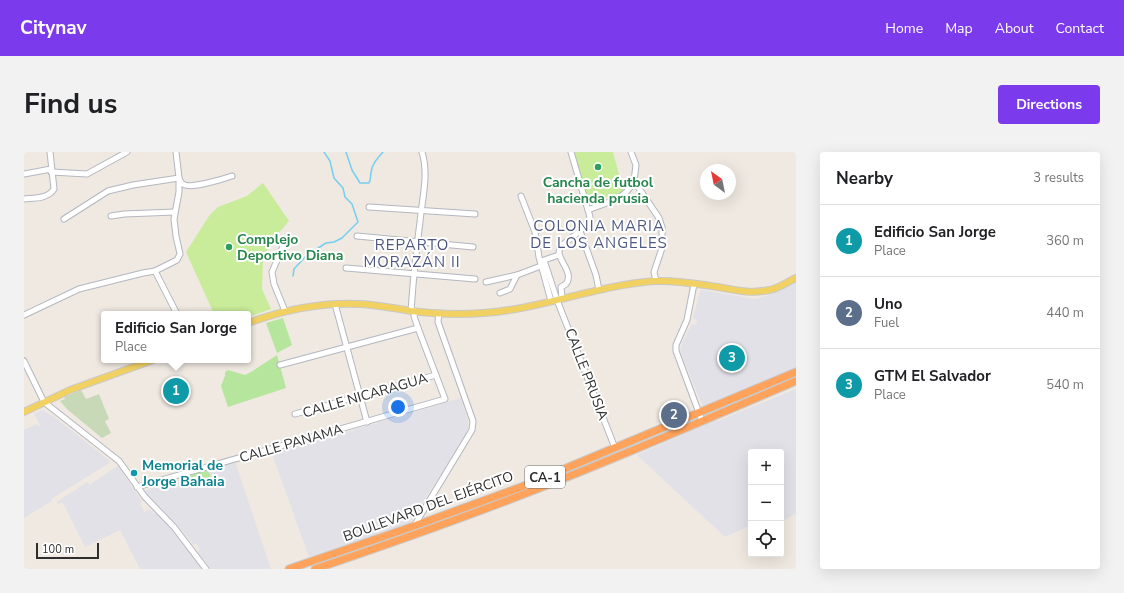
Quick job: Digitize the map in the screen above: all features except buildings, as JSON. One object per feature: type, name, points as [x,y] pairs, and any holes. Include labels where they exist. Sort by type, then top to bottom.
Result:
[{"type":"highway","name":"BOULEVARD DEL EJÉRCITO","points":[[289,569],[521,487],[796,372]]},
{"type":"highway","name":"BOULEVARD DEL EJÉRCITO","points":[[315,569],[323,568],[461,518],[597,465],[796,381]]},
{"type":"highway","points":[[702,411],[702,415],[706,419]]},
{"type":"highway","points":[[681,420],[686,423],[684,429]]},
{"type":"highway","points":[[458,510],[456,516],[461,518]]},
{"type":"highway","points":[[445,515],[450,516],[451,518],[447,523]]},
{"type":"highway","points":[[323,568],[323,562],[326,559],[391,538],[399,531]]},
{"type":"main road","points":[[251,322],[285,311],[334,304],[361,304],[413,311],[467,314],[505,311],[623,285],[656,281],[681,282],[743,292],[762,292],[775,289],[796,278]]},
{"type":"main road","points":[[24,412],[77,387],[145,363]]},
{"type":"street","points":[[24,199],[51,194],[54,189],[50,152]]},
{"type":"street","points":[[24,174],[51,171],[87,174],[127,152]]},
{"type":"street","points":[[24,315],[85,287],[155,271],[177,260],[180,254],[174,228],[175,212],[179,192],[176,152]]},
{"type":"street","points":[[422,152],[424,186],[414,274],[413,311],[436,375]]},
{"type":"street","points":[[554,289],[566,284],[568,279],[566,266],[559,255],[560,247],[580,231],[590,217],[571,152]]},
{"type":"street","points":[[588,210],[624,196],[629,190],[634,181],[636,165],[631,152]]},
{"type":"street","points":[[179,178],[182,184],[185,185],[215,181],[232,176]]},
{"type":"street","points":[[64,219],[108,191],[179,178]]},
{"type":"street","points":[[634,181],[659,218],[662,227],[662,248],[654,272],[656,281]]},
{"type":"street","points":[[521,196],[535,232],[535,242],[541,266],[557,300]]},
{"type":"street","points":[[369,207],[475,214]]},
{"type":"street","points":[[111,216],[175,212]]},
{"type":"street","points":[[580,231],[596,275],[599,290]]},
{"type":"street","points":[[357,236],[473,247]]},
{"type":"street","points":[[285,311],[274,284],[272,272],[286,239]]},
{"type":"street","points":[[557,300],[544,260],[559,255]]},
{"type":"street","points":[[486,282],[517,275],[541,266]]},
{"type":"street","points":[[346,268],[475,279]]},
{"type":"street","points":[[155,271],[175,311]]},
{"type":"street","points":[[500,293],[510,289],[517,275]]},
{"type":"street","points":[[694,284],[687,320],[676,345],[676,351],[702,411]]},
{"type":"street","points":[[557,300],[560,287]]},
{"type":"street","name":"CALLE PRUSIA","points":[[557,300],[615,448]]},
{"type":"street","points":[[334,304],[367,422]]},
{"type":"street","points":[[414,526],[472,430],[473,421],[438,322],[439,313]]},
{"type":"street","points":[[280,366],[418,328]]},
{"type":"street","points":[[24,361],[44,402],[119,461],[138,487],[178,532],[206,569]]},
{"type":"street","name":"CALLE NICARAGUA","points":[[295,414],[436,375]]},
{"type":"street","name":"CALLE PANAMA","points":[[138,487],[445,399],[436,375]]},
{"type":"shaded area","points":[[796,282],[796,368],[703,407],[680,351],[682,343],[692,324],[696,325],[697,320],[693,319],[700,291],[702,290],[755,299],[766,296]]},
{"type":"shaded area","points":[[796,389],[796,514],[784,520],[784,449],[748,449],[748,526],[725,537],[637,455],[716,420],[717,421]]},
{"type":"shaded area","points":[[461,398],[468,420],[466,436],[409,523],[309,557],[272,454]]},
{"type":"shaded area","points":[[42,410],[53,416],[110,461],[108,464],[51,499],[52,501],[24,518],[24,430],[37,424],[38,426],[40,425],[34,414]]},
{"type":"shaded area","points":[[234,463],[236,464],[271,569],[211,569],[198,552],[200,549],[196,543],[194,545],[174,521],[146,493],[148,489]]},
{"type":"shaded area","points":[[118,466],[142,501],[140,503],[144,512],[149,509],[154,514],[156,513],[173,531],[202,569],[140,569],[120,530],[85,547],[63,503],[62,502],[59,504],[57,502],[87,482],[90,485]]},
{"type":"green space","points":[[574,152],[613,152],[624,193],[587,203]]},
{"type":"green space","name":"Complejo Deportivo Diana","points":[[263,183],[289,221],[271,242],[263,260],[262,289],[271,309],[251,316],[251,311],[213,311],[186,252],[209,216],[218,207],[247,196]]},
{"type":"green space","points":[[283,318],[292,345],[277,353],[266,323]]},
{"type":"green space","points":[[277,355],[286,388],[228,407],[221,386],[225,372],[228,370],[245,375]]},
{"type":"green space","points":[[81,390],[86,399],[99,394],[109,419],[105,421],[111,433],[102,438],[68,410],[60,401],[65,399],[64,397]]},
{"type":"green space","points":[[206,470],[210,474],[211,478],[201,481],[199,475],[189,478],[188,476]]},
{"type":"waterway","points":[[293,276],[294,269],[306,256],[326,243],[334,242],[342,238],[358,222],[352,204],[345,197],[343,188],[334,178],[330,161],[324,152]]},
{"type":"waterway","points":[[346,152],[352,170],[360,183],[369,183],[372,167],[383,152]]},
{"type":"place","name":"Cancha de futbol hacienda prusia","points":[[598,167]]},
{"type":"place","name":"Complejo Deportivo Diana","points":[[229,247]]},
{"type":"place","name":"GTM El Salvador","points":[[732,358]]},
{"type":"place","name":"Edificio San Jorge","points":[[176,391]]},
{"type":"place","name":"Uno","points":[[674,415]]},
{"type":"place","name":"Memorial de Jorge Bahaia","points":[[134,473]]},
{"type":"district","name":"COLONIA MARIA DE LOS ANGELES","points":[[599,234]]},
{"type":"district","name":"REPARTO MORAZÁN II","points":[[412,254]]}]
